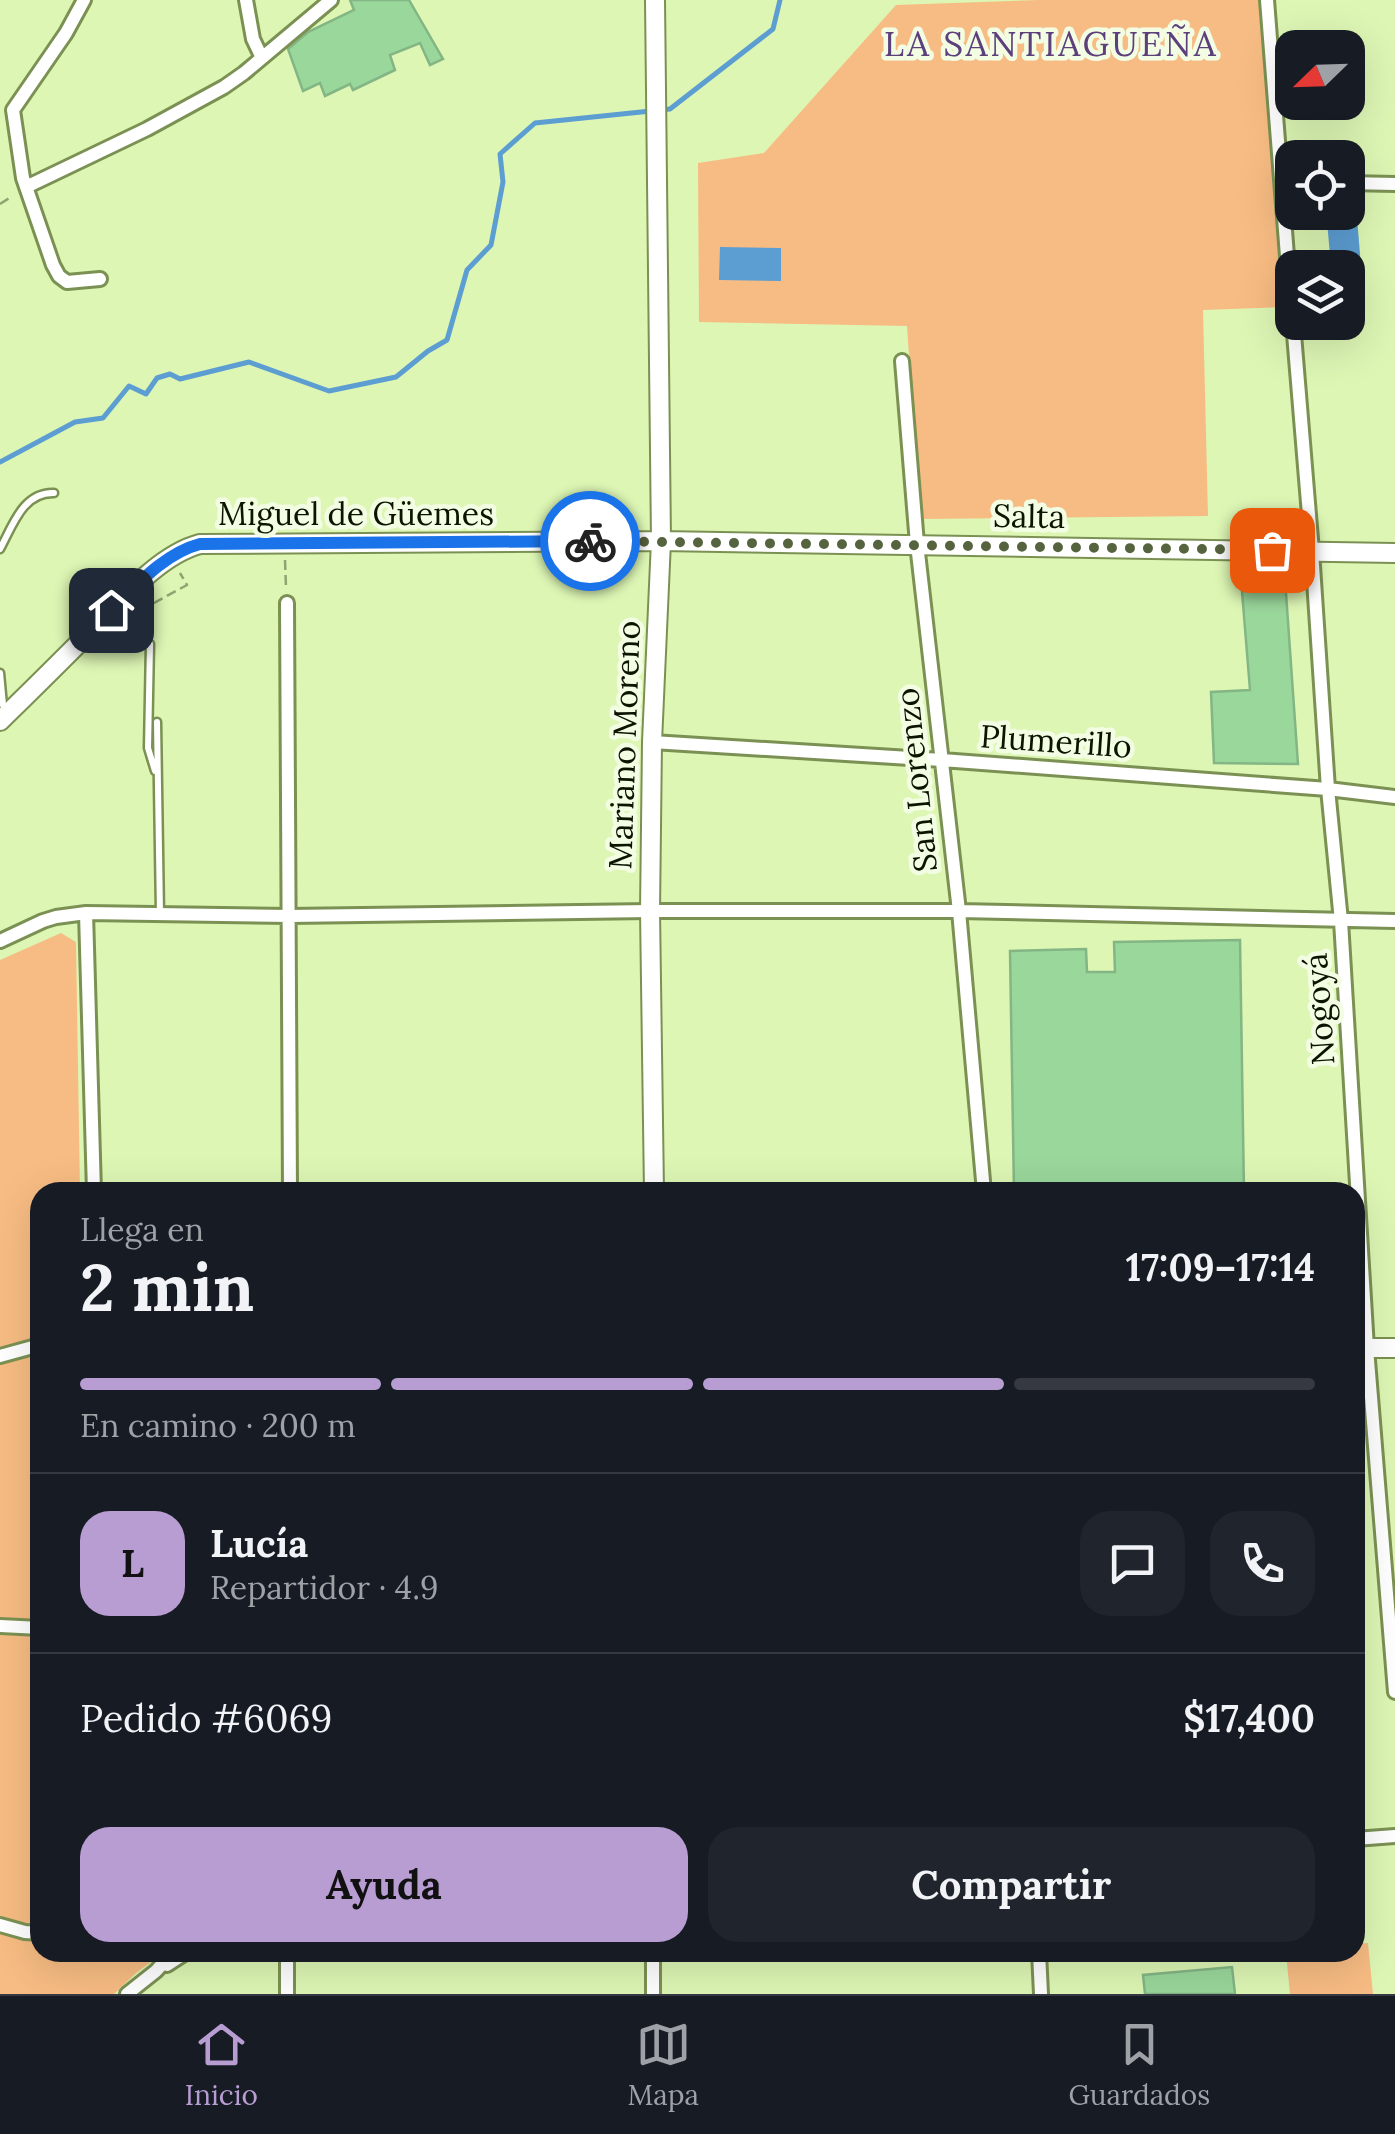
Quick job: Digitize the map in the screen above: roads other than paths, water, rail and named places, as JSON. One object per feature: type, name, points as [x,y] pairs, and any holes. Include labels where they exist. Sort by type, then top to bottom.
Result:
[{"type":"street","points":[[84,0],[66,34],[6,110],[26,188],[59,276],[68,282],[100,279]]},
{"type":"street","points":[[246,0],[253,39],[262,58]]},
{"type":"street","points":[[26,188],[198,102],[244,74],[332,0]]},
{"type":"street","name":"Mariano Moreno","points":[[654,1182],[650,911],[652,742],[661,540],[655,0]]},
{"type":"street","name":"Nogoyá","points":[[1267,0],[1282,140]]},
{"type":"street","points":[[1365,183],[1395,184]]},
{"type":"street","name":"Nogoyá","points":[[1294,340],[1341,920],[1353,1182]]},
{"type":"street","name":"San Lorenzo","points":[[902,361],[917,544],[983,1182]]},
{"type":"street","name":"Miguel de Güemes","points":[[3,718],[138,584],[172,556],[200,544],[661,540]]},
{"type":"street","name":"Salta","points":[[661,540],[1395,552]]},
{"type":"street","points":[[287,603],[290,1182]]},
{"type":"street","name":"Plumerillo","points":[[652,742],[942,760],[1395,797]]},
{"type":"street","points":[[0,941],[43,921],[86,913],[289,916],[958,911],[1395,921]]},
{"type":"street","points":[[86,913],[94,1182]]},
{"type":"street","points":[[0,1356],[30,1348]]},
{"type":"street","points":[[1365,1348],[1395,1348]]},
{"type":"street","name":"Nogoyá","points":[[1365,1388],[1395,1692]]},
{"type":"street","points":[[0,1626],[30,1628]]},
{"type":"street","points":[[1365,1838],[1395,1836]]},
{"type":"street","points":[[0,1925],[30,1932]]},
{"type":"street","points":[[156,1972],[164,1962]]},
{"type":"street","points":[[128,1994],[171,1962]]},
{"type":"street","points":[[287,1962],[287,1994]]},
{"type":"street","points":[[652,1962],[653,1994]]},
{"type":"street","points":[[1039,1962],[1041,1994]]},
{"type":"lane","points":[[0,549],[24,506],[33,497],[54,492]]},
{"type":"lane","points":[[150,644],[148,748],[158,782]]},
{"type":"lane","points":[[0,673],[3,718]]},
{"type":"lane","points":[[157,722],[160,914]]},
{"type":"water","points":[[1328,230],[1358,230],[1360,250],[1330,250]]},
{"type":"water","points":[[720,247],[781,248],[781,281],[719,280]]},
{"type":"waterway","name":"LA SANTIAGUEÑA","points":[[0,462],[75,422],[103,418],[129,386],[146,394],[157,378],[170,374],[180,379],[249,362],[329,391],[396,377],[447,340],[467,270],[491,245],[503,182],[500,154],[535,123],[670,109],[773,29],[780,0]]},
{"type":"district","name":"LA SANTIAGUEÑA","points":[[1051,43]]}]
